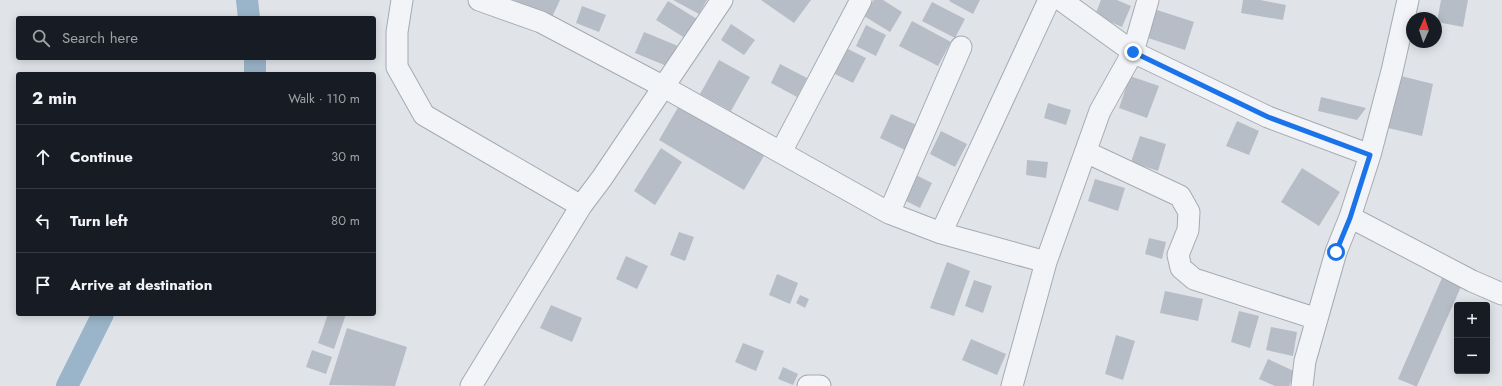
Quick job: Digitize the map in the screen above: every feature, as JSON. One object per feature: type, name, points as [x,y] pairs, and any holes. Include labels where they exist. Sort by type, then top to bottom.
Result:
[{"type":"street","points":[[402,0],[397,32],[397,67],[424,115],[581,206]]},
{"type":"street","points":[[478,0],[541,22],[664,88],[889,213],[941,232],[1046,262]]},
{"type":"street","points":[[471,386],[581,206],[664,88],[722,0]]},
{"type":"street","points":[[780,152],[861,0]]},
{"type":"street","points":[[941,232],[1049,0]]},
{"type":"street","points":[[1061,0],[1133,52],[1268,117],[1370,155]]},
{"type":"street","points":[[1013,386],[1046,262],[1100,111],[1133,52],[1148,0]]},
{"type":"street","points":[[1302,386],[1305,361],[1336,252],[1350,218],[1370,155],[1392,71],[1408,0]]},
{"type":"street","points":[[889,213],[961,47]]},
{"type":"street","points":[[1086,152],[1180,196],[1189,212],[1189,218],[1188,230],[1178,255],[1181,268],[1194,280],[1317,319]]},
{"type":"street","points":[[1350,218],[1472,281],[1502,294]]},
{"type":"street","points":[[808,386],[820,386]]},
{"type":"building","points":[[514,0],[560,0],[552,17]]},
{"type":"building","points":[[673,0],[707,0],[699,14]]},
{"type":"building","points":[[761,0],[811,0],[794,23]]},
{"type":"building","points":[[874,0],[883,0],[902,12],[890,32],[864,16]]},
{"type":"building","points":[[980,0],[973,14],[949,1]]},
{"type":"building","points":[[1101,0],[1117,0],[1131,6],[1122,27],[1095,15]]},
{"type":"building","points":[[1243,0],[1260,0],[1286,5],[1283,20],[1241,13]]},
{"type":"building","points":[[1441,0],[1468,0],[1463,27],[1442,23],[1442,12],[1439,12]]},
{"type":"building","points":[[668,1],[697,19],[685,38],[656,20]]},
{"type":"building","points":[[932,2],[965,19],[955,38],[922,21]]},
{"type":"building","points":[[582,6],[606,15],[599,32],[576,23]]},
{"type":"building","points":[[1154,9],[1194,22],[1185,50],[1145,37]]},
{"type":"building","points":[[912,21],[951,42],[938,66],[899,46]]},
{"type":"building","points":[[731,24],[755,40],[744,55],[721,40]]},
{"type":"building","points":[[866,25],[886,35],[876,56],[856,46]]},
{"type":"building","points":[[644,32],[678,46],[669,67],[635,53]]},
{"type":"building","points":[[846,48],[866,58],[853,83],[833,73]]},
{"type":"building","points":[[719,60],[750,77],[731,111],[700,94]]},
{"type":"building","points":[[780,64],[807,78],[797,97],[771,83]]},
{"type":"building","points":[[1130,76],[1159,86],[1147,118],[1119,108]]},
{"type":"building","points":[[1401,76],[1433,84],[1422,136],[1388,128]]},
{"type":"building","points":[[1321,97],[1366,108],[1357,120],[1318,111]]},
{"type":"building","points":[[1048,103],[1071,110],[1066,125],[1044,118]]},
{"type":"building","points":[[680,104],[765,154],[744,190],[659,140]]},
{"type":"building","points":[[891,114],[917,125],[905,150],[880,138]]},
{"type":"building","points":[[1237,121],[1259,131],[1249,155],[1226,146]]},
{"type":"building","points":[[941,131],[967,144],[955,167],[930,154]]},
{"type":"building","points":[[1140,136],[1166,144],[1158,171],[1131,162]]},
{"type":"building","points":[[661,148],[682,162],[655,205],[634,191]]},
{"type":"building","points":[[1027,160],[1048,162],[1046,178],[1026,175]]},
{"type":"building","points":[[1302,168],[1340,192],[1319,226],[1281,202]]},
{"type":"building","points":[[912,173],[932,183],[920,208],[900,198]]},
{"type":"building","points":[[1095,179],[1125,188],[1118,211],[1088,201]]},
{"type":"building","points":[[679,232],[694,237],[685,261],[670,255]]},
{"type":"building","points":[[1149,238],[1166,242],[1162,259],[1145,254]]},
{"type":"building","points":[[626,256],[648,266],[637,289],[616,279]]},
{"type":"building","points":[[947,262],[970,271],[954,316],[930,308]]},
{"type":"building","points":[[1445,271],[1464,280],[1417,386],[1398,379]]},
{"type":"building","points":[[777,274],[798,283],[790,304],[769,295]]},
{"type":"building","points":[[974,280],[992,286],[983,313],[965,306]]},
{"type":"building","points":[[1165,291],[1203,299],[1198,321],[1160,313]]},
{"type":"building","points":[[800,295],[809,299],[805,308],[796,303]]},
{"type":"building","points":[[551,305],[582,318],[572,342],[540,328]]},
{"type":"building","points":[[1239,311],[1259,316],[1250,348],[1231,342]]},
{"type":"building","points":[[327,316],[345,316],[334,349],[318,343]]},
{"type":"building","points":[[1271,327],[1297,332],[1293,356],[1266,350]]},
{"type":"building","points":[[347,328],[407,347],[395,386],[329,385]]},
{"type":"building","points":[[1116,335],[1135,341],[1123,380],[1105,374]]},
{"type":"building","points":[[971,339],[1006,354],[997,375],[962,360]]},
{"type":"building","points":[[743,343],[764,351],[756,371],[735,362]]},
{"type":"building","points":[[312,350],[332,357],[326,374],[306,367]]},
{"type":"building","points":[[1268,359],[1296,372],[1289,386],[1275,386],[1259,379]]},
{"type":"building","points":[[783,367],[798,374],[793,385],[778,379]]},
{"type":"waterway","points":[[247,0],[249,16]]},
{"type":"waterway","points":[[255,60],[255,72]]},
{"type":"waterway","points":[[67,386],[102,316]]},
{"type":"route","points":[[1133,52],[1268,117],[1370,155],[1350,218],[1336,252]]}]
